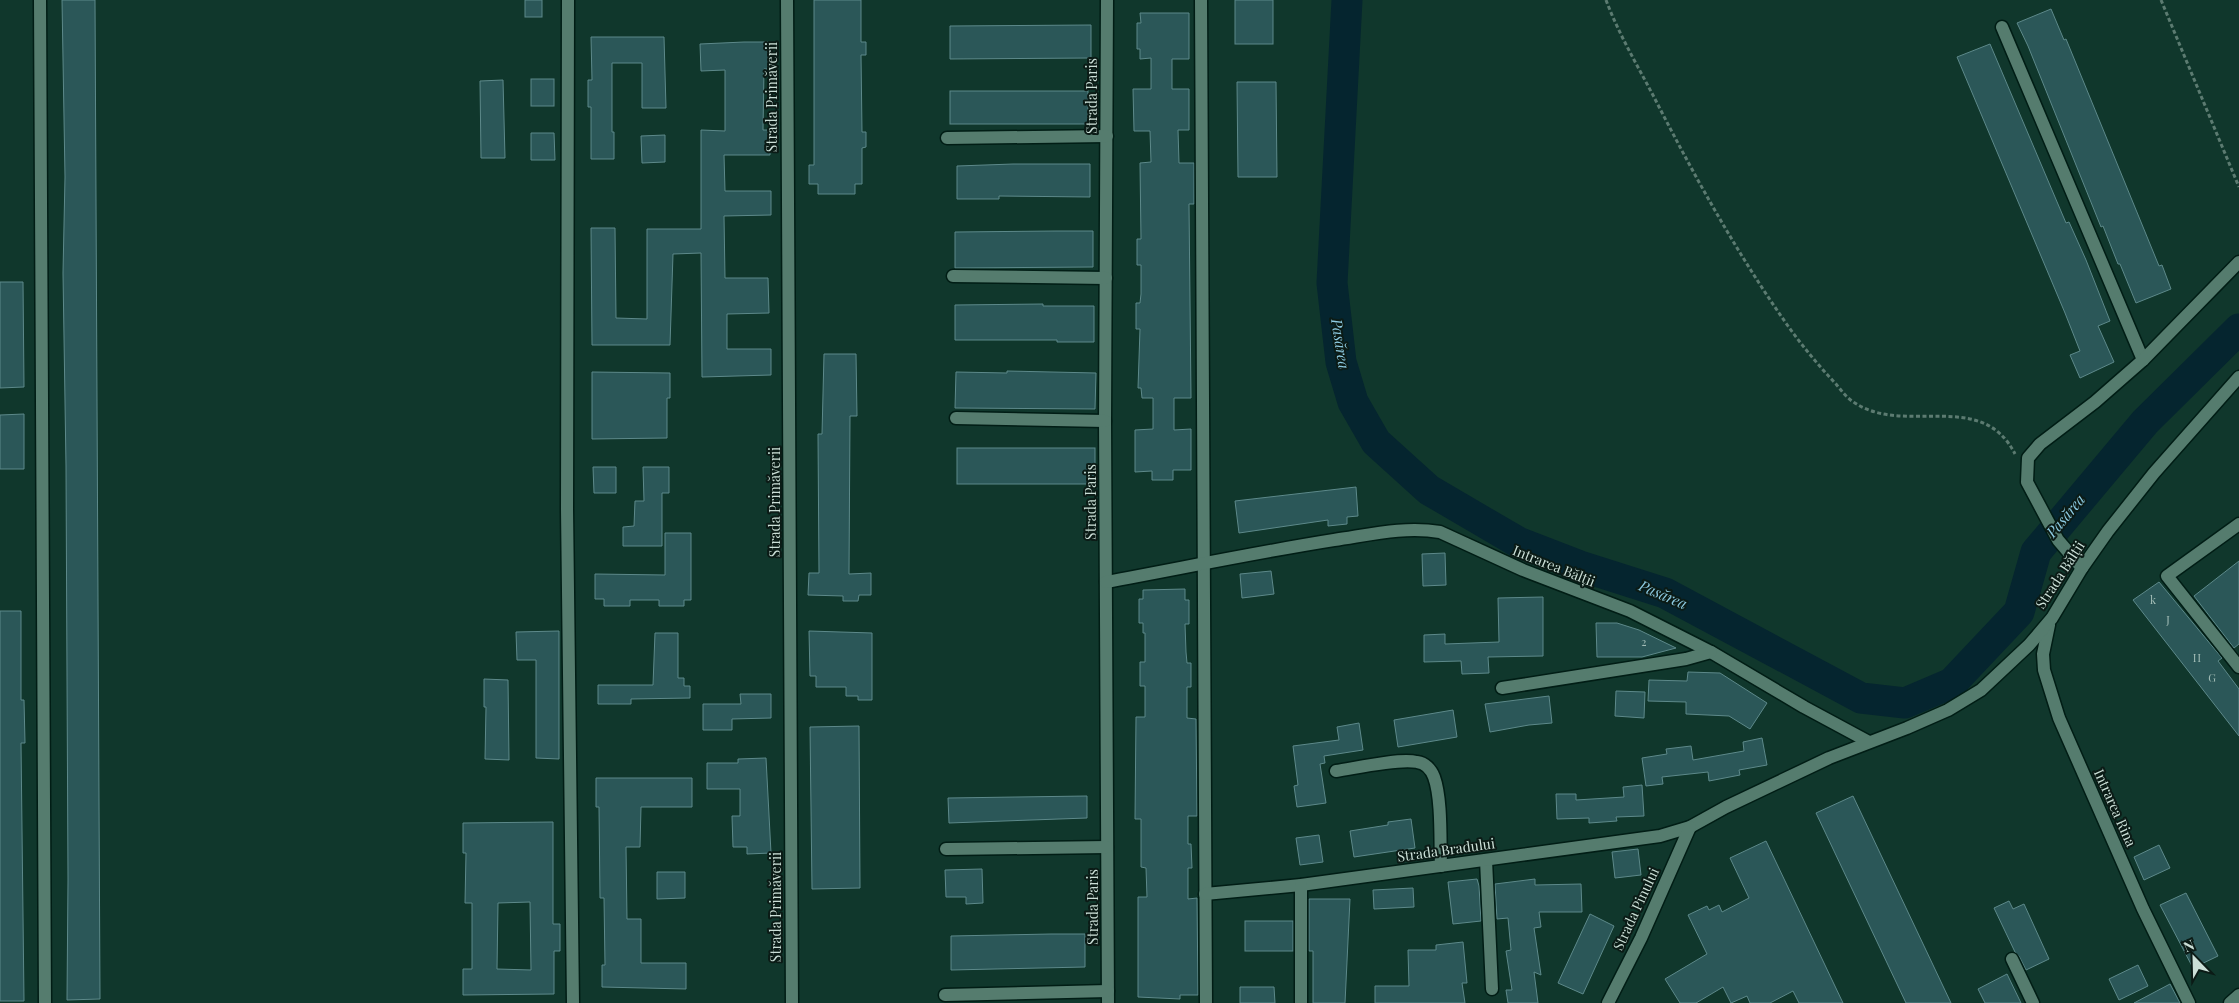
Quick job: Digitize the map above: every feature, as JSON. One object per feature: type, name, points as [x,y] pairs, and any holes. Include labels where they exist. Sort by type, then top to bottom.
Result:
[{"type":"street","points":[[40,0],[45,1003]]},
{"type":"street","points":[[568,0],[567,519],[572,1003]]},
{"type":"street","name":"Strada Primăverii","points":[[787,0],[792,1003]]},
{"type":"street","name":"Strada Paris","points":[[1107,0],[1105,421],[1108,997]]},
{"type":"street","points":[[1201,0],[1202,564],[1206,1003]]},
{"type":"street","points":[[2002,27],[2143,360]]},
{"type":"street","points":[[947,138],[1107,136]]},
{"type":"street","points":[[2082,568],[2058,540],[2027,482],[2028,458],[2040,444],[2088,407],[2143,360],[2239,262]]},
{"type":"street","points":[[953,276],[1106,278]]},
{"type":"street","name":"Strada Bălții","points":[[1690,827],[1726,807],[1829,758],[1948,710],[1981,690],[2030,645],[2052,618],[2082,568],[2108,531],[2154,473],[2239,377]]},
{"type":"street","points":[[956,418],[1105,421]]},
{"type":"street","points":[[2239,524],[2167,576],[2239,667]]},
{"type":"street","name":"Intrarea Bălții","points":[[1106,582],[1391,531],[1427,530],[1440,532],[1523,570],[1630,611],[1711,652],[1804,707],[1869,742]]},
{"type":"street","name":"Intrarea Rina","points":[[2052,618],[2043,654],[2047,686],[2059,718],[2143,909],[2189,1003]]},
{"type":"street","points":[[1502,688],[1686,659],[1711,652]]},
{"type":"street","points":[[1336,771],[1394,762],[1417,762],[1428,767],[1434,776],[1437,796],[1441,866]]},
{"type":"street","name":"Strada Bradului","points":[[1205,894],[1301,885],[1660,836],[1690,827]]},
{"type":"street","name":"Strada Pinului","points":[[1608,1003],[1641,938],[1690,827]]},
{"type":"street","points":[[946,849],[1107,847]]},
{"type":"street","points":[[1486,860],[1492,990]]},
{"type":"street","points":[[1301,885],[1301,1003]]},
{"type":"street","points":[[2012,960],[2033,1003]]},
{"type":"street","points":[[945,995],[1108,997]]},
{"type":"street","points":[[2230,1003],[2239,996]]},
{"type":"path","points":[[1606,0],[1689,166],[1753,277],[1809,356],[1852,401],[1874,412],[1904,417],[1959,416],[1992,426],[2008,440],[2017,458]]},
{"type":"path","points":[[2161,0],[2239,187]]},
{"type":"building","points":[[62,0],[95,0],[100,999],[67,1000],[66,466],[63,273],[65,177]]},
{"type":"building","points":[[525,0],[542,0],[542,17],[525,17]]},
{"type":"building","points":[[814,0],[861,0],[861,42],[866,42],[866,55],[861,55],[862,132],[866,132],[866,147],[862,148],[862,184],[855,184],[855,194],[818,194],[818,184],[809,184],[809,165],[814,165]]},
{"type":"building","points":[[1235,0],[1273,0],[1273,44],[1235,44]]},
{"type":"building","points":[[2051,9],[2064,40],[2066,39],[2159,266],[2162,265],[2171,289],[2136,303],[2103,226],[2101,227],[2017,23]]},
{"type":"building","points":[[1140,13],[1189,13],[1189,59],[1172,59],[1172,89],[1189,89],[1189,130],[1178,130],[1179,163],[1194,163],[1194,204],[1189,204],[1191,398],[1174,398],[1174,430],[1191,429],[1191,470],[1173,470],[1173,480],[1152,480],[1152,471],[1135,472],[1135,430],[1153,429],[1153,398],[1142,398],[1141,388],[1138,388],[1140,329],[1136,329],[1136,303],[1140,303],[1141,294],[1141,265],[1137,265],[1137,239],[1141,239],[1140,163],[1151,162],[1150,131],[1134,131],[1133,89],[1151,89],[1151,58],[1140,59],[1140,49],[1137,49],[1137,23],[1141,23]]},
{"type":"building","points":[[1091,25],[1091,58],[950,59],[950,26]]},
{"type":"building","points":[[591,37],[664,37],[666,108],[642,108],[642,63],[612,63],[614,159],[591,159],[591,107],[588,107],[588,80],[592,80]]},
{"type":"building","points":[[768,42],[769,69],[764,69],[763,130],[770,130],[770,155],[724,155],[725,191],[771,191],[771,215],[724,216],[725,278],[768,278],[769,313],[727,314],[727,349],[771,349],[771,375],[702,377],[701,253],[673,254],[670,345],[592,345],[591,228],[615,228],[616,318],[647,319],[647,229],[701,229],[701,130],[725,131],[725,70],[701,71],[700,44]]},
{"type":"building","points":[[1990,44],[2066,223],[2069,222],[2086,260],[2110,321],[2098,326],[2114,362],[2080,378],[2070,355],[2080,351],[1957,57]]},
{"type":"building","points":[[531,79],[554,79],[554,106],[531,106]]},
{"type":"building","points":[[503,80],[505,158],[481,158],[480,81]]},
{"type":"building","points":[[1237,82],[1276,82],[1277,177],[1238,177]]},
{"type":"building","points":[[950,91],[1088,91],[1088,124],[950,124]]},
{"type":"building","points":[[531,133],[554,133],[555,160],[531,160]]},
{"type":"building","points":[[665,135],[665,162],[642,163],[641,136]]},
{"type":"building","points":[[1090,164],[1090,197],[999,196],[999,199],[957,199],[957,166]]},
{"type":"building","points":[[1093,231],[1093,267],[955,268],[955,232]]},
{"type":"building","points":[[0,282],[23,282],[24,387],[0,388]]},
{"type":"building","points":[[1043,304],[1043,306],[1094,306],[1094,342],[955,340],[955,305]]},
{"type":"building","points":[[824,354],[856,354],[857,416],[850,416],[849,574],[871,573],[871,595],[859,595],[858,601],[843,601],[843,596],[808,595],[809,573],[819,573],[818,434],[822,434]]},
{"type":"building","points":[[1007,371],[1096,373],[1095,409],[955,408],[956,372],[1007,373]]},
{"type":"building","points":[[592,372],[670,373],[670,398],[667,398],[667,438],[592,439]]},
{"type":"building","points":[[24,414],[24,469],[0,469],[0,415]]},
{"type":"building","points":[[957,448],[1095,448],[1095,484],[957,484]]},
{"type":"building","points":[[593,467],[616,467],[616,493],[594,493]]},
{"type":"building","points":[[643,467],[669,467],[669,493],[662,493],[662,546],[623,546],[623,527],[634,526],[635,501],[644,501]]},
{"type":"building","points":[[1356,487],[1358,516],[1347,517],[1347,524],[1328,526],[1328,520],[1239,533],[1235,501]]},
{"type":"building","points":[[665,533],[691,533],[691,600],[684,600],[684,606],[659,606],[659,600],[630,600],[630,606],[604,606],[604,599],[595,599],[595,574],[665,575]]},
{"type":"building","points":[[1445,553],[1446,585],[1423,586],[1422,554]]},
{"type":"building","points":[[2239,561],[2239,644],[2234,648],[2194,596]]},
{"type":"building","points":[[1271,571],[1274,594],[1242,598],[1240,574]]},
{"type":"building","points":[[2159,582],[2222,658],[2218,661],[2239,689],[2239,736],[2133,600]]},
{"type":"building","points":[[1185,589],[1185,600],[1189,600],[1189,624],[1185,624],[1186,652],[1187,663],[1191,663],[1191,687],[1187,687],[1187,718],[1196,719],[1197,816],[1188,816],[1188,844],[1191,844],[1192,868],[1188,868],[1188,899],[1197,898],[1198,995],[1180,995],[1180,999],[1138,997],[1138,897],[1147,897],[1146,868],[1141,867],[1141,819],[1135,819],[1136,717],[1145,717],[1145,686],[1140,686],[1140,662],[1145,662],[1145,633],[1143,633],[1143,623],[1139,623],[1139,599],[1143,599],[1143,590]]},
{"type":"building","points":[[1543,597],[1543,656],[1488,657],[1489,673],[1462,674],[1461,661],[1424,662],[1424,635],[1445,634],[1445,644],[1499,642],[1498,598]]},
{"type":"building","points":[[0,611],[21,611],[21,700],[24,700],[25,743],[21,743],[24,1001],[0,1001]]},
{"type":"building","points":[[1596,623],[1617,623],[1639,630],[1676,648],[1642,657],[1597,657]]},
{"type":"building","points":[[559,631],[559,759],[536,758],[536,660],[517,660],[516,632]]},
{"type":"building","points":[[809,631],[872,633],[872,700],[858,700],[858,696],[846,696],[846,687],[816,687],[816,676],[810,676]]},
{"type":"building","points":[[655,633],[678,633],[678,678],[684,678],[684,686],[690,686],[690,698],[631,699],[631,704],[598,704],[598,685],[653,685]]},
{"type":"building","points":[[1688,672],[1720,673],[1767,703],[1750,729],[1729,716],[1686,714],[1686,702],[1648,701],[1649,680],[1687,681]]},
{"type":"building","points":[[484,679],[508,680],[509,760],[485,759],[486,707],[484,707]]},
{"type":"building","points":[[1616,691],[1645,692],[1644,718],[1615,716]]},
{"type":"building","points":[[740,694],[771,694],[771,718],[732,719],[732,730],[703,730],[703,704],[741,704]]},
{"type":"building","points":[[1549,696],[1552,723],[1490,732],[1485,704]]},
{"type":"building","points":[[1453,710],[1457,737],[1398,747],[1394,720]]},
{"type":"building","points":[[1359,723],[1363,750],[1324,756],[1325,763],[1320,764],[1326,803],[1297,807],[1294,786],[1298,785],[1293,746],[1339,740],[1337,727]]},
{"type":"building","points":[[859,726],[860,888],[812,889],[810,727]]},
{"type":"building","points":[[1762,738],[1767,765],[1739,770],[1740,775],[1709,781],[1708,772],[1662,777],[1663,784],[1646,786],[1642,758],[1667,754],[1666,749],[1691,746],[1693,760],[1744,751],[1743,742]]},
{"type":"building","points":[[766,758],[771,853],[747,854],[747,847],[733,847],[732,816],[740,816],[740,789],[707,789],[707,763],[738,763],[738,759]]},
{"type":"building","points":[[596,778],[692,778],[692,807],[641,807],[640,847],[626,847],[627,919],[641,919],[641,963],[686,963],[686,989],[602,987],[602,965],[605,965],[604,898],[600,898],[599,807],[596,807]]},
{"type":"building","points":[[1642,785],[1644,816],[1616,817],[1617,821],[1589,823],[1589,818],[1557,819],[1556,794],[1576,794],[1576,800],[1624,797],[1623,787]]},
{"type":"building","points":[[1087,796],[1087,818],[949,823],[948,798]]},
{"type":"building","points":[[1853,796],[1951,1003],[1906,1003],[1816,813]]},
{"type":"building","points":[[1411,819],[1415,848],[1354,857],[1350,831]]},
{"type":"building","points":[[553,822],[553,924],[560,924],[560,951],[554,951],[554,994],[463,995],[463,969],[472,969],[472,903],[465,903],[466,853],[463,853],[463,823]],"holes":[[[530,902],[531,970],[497,969],[498,903]]]},
{"type":"building","points":[[1319,835],[1323,862],[1300,865],[1296,838]]},
{"type":"building","points":[[1766,841],[1843,1003],[1799,1003],[1793,991],[1770,1003],[1750,1003],[1747,996],[1731,1003],[1723,987],[1696,1003],[1680,1003],[1665,979],[1707,954],[1688,915],[1707,906],[1709,910],[1719,905],[1722,912],[1749,898],[1730,858]]},
{"type":"building","points":[[2159,845],[2170,868],[2144,880],[2134,857]]},
{"type":"building","points":[[1638,849],[1641,875],[1615,878],[1612,852]]},
{"type":"building","points":[[982,869],[983,903],[966,904],[966,897],[946,897],[945,870]]},
{"type":"building","points":[[657,872],[685,872],[685,898],[657,899]]},
{"type":"building","points":[[1477,879],[1481,921],[1453,924],[1448,882]]},
{"type":"building","points":[[1535,879],[1535,885],[1581,884],[1582,912],[1539,912],[1541,927],[1534,928],[1541,975],[1534,972],[1538,1003],[1508,1003],[1506,990],[1512,990],[1506,951],[1511,950],[1508,918],[1497,919],[1495,884]]},
{"type":"building","points":[[1413,888],[1414,907],[1374,909],[1373,890]]},
{"type":"building","points":[[2186,893],[2218,956],[2193,968],[2160,905]]},
{"type":"building","points":[[1309,899],[1350,899],[1345,1003],[1313,1003],[1313,951],[1309,951]]},
{"type":"building","points":[[2009,901],[2013,909],[2024,904],[2049,959],[2026,970],[2015,952],[1994,908]]},
{"type":"building","points":[[1590,914],[1614,926],[1583,994],[1558,983]]},
{"type":"building","points":[[1245,921],[1293,921],[1293,951],[1245,951]]},
{"type":"building","points":[[1085,934],[1085,967],[951,970],[951,936]]},
{"type":"building","points":[[1463,942],[1467,983],[1462,983],[1465,1003],[1375,1003],[1375,986],[1409,986],[1408,950],[1436,950],[1436,945]]},
{"type":"building","points":[[2138,965],[2148,986],[2119,1000],[2109,979]]},
{"type":"building","points":[[2007,974],[2021,1003],[1985,1003],[1978,989]]},
{"type":"building","points":[[2170,984],[2180,1003],[2134,1003]]},
{"type":"building","points":[[1240,987],[1274,987],[1275,1003],[1240,1003]]},
{"type":"waterway","name":"Pasărea","points":[[1347,0],[1332,283],[1341,362],[1353,402],[1376,442],[1429,490],[1518,542],[1580,566],[1665,593],[1861,698],[1905,703],[1952,683],[2019,612],[2036,552],[2145,422],[2239,329]]}]
